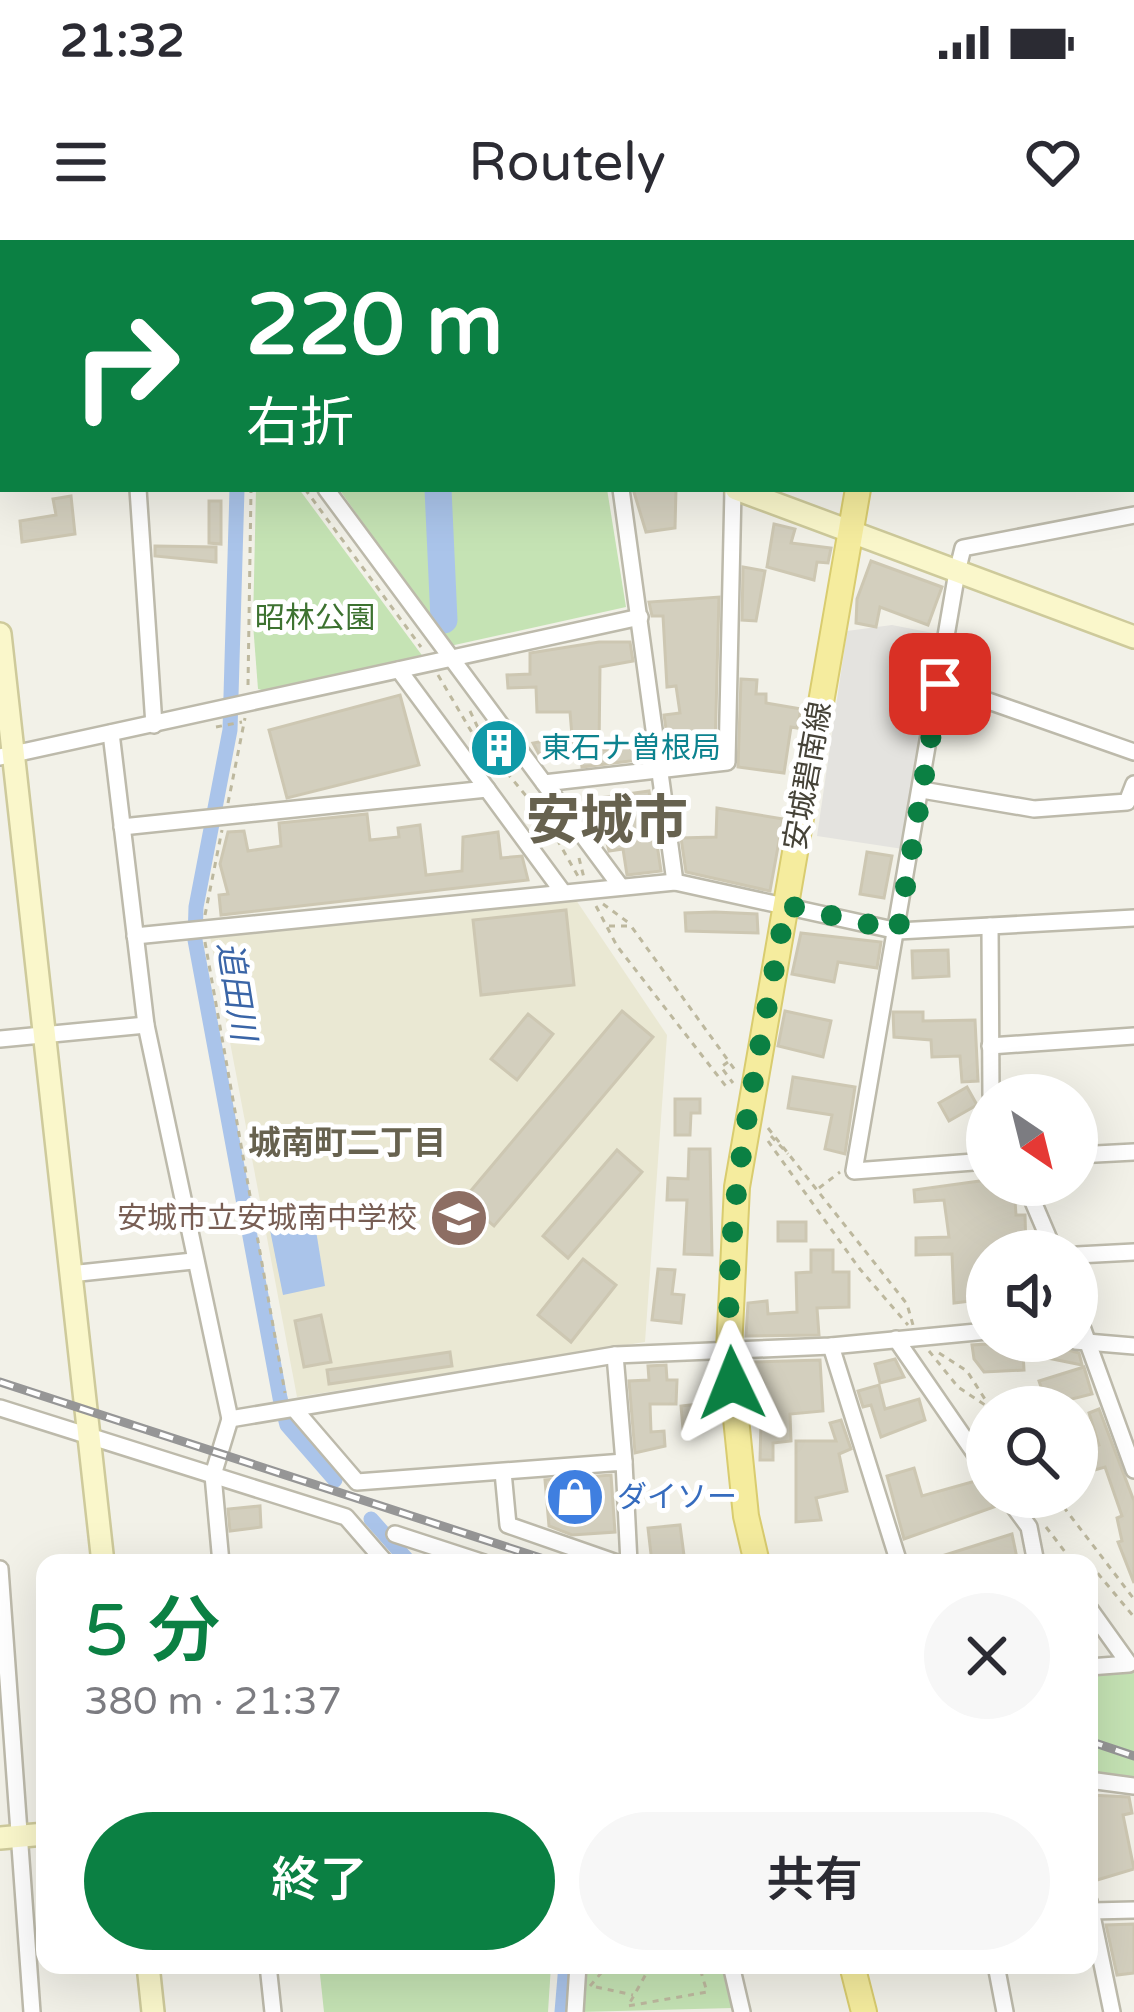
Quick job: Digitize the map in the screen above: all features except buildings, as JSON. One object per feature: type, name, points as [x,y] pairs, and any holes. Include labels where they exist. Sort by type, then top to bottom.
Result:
[{"type":"main road","name":"安城碧南線","points":[[755,1554],[746,1516],[729,1350],[737,1186],[847,577],[857,492]]},
{"type":"main road","points":[[854,1974],[864,2012]]},
{"type":"street","points":[[138,492],[154,725]]},
{"type":"street","points":[[328,492],[442,660],[544,783],[621,887]]},
{"type":"street","points":[[621,492],[675,882]]},
{"type":"street","points":[[544,783],[727,762],[734,492]]},
{"type":"street","points":[[742,492],[1134,637]]},
{"type":"street","points":[[966,1163],[854,1172],[963,548],[1134,515]]},
{"type":"street","points":[[6,756],[640,617]]},
{"type":"street","points":[[0,634],[6,756],[43,1032],[102,1554]]},
{"type":"street","points":[[399,670],[496,788],[562,891]]},
{"type":"street","points":[[940,684],[1134,752]]},
{"type":"street","points":[[111,734],[146,1024],[230,1419],[213,1475],[220,1554]]},
{"type":"street","points":[[922,790],[1034,809],[1127,802],[1134,784]]},
{"type":"street","points":[[122,826],[496,788]]},
{"type":"street","points":[[135,936],[675,882],[898,931],[1134,919]]},
{"type":"street","points":[[990,926],[990,1074]]},
{"type":"street","points":[[0,1039],[146,1024]]},
{"type":"street","points":[[989,1046],[1134,1036]]},
{"type":"street","points":[[1098,1154],[1134,1151]]},
{"type":"street","points":[[1098,1255],[1134,1252]]},
{"type":"street","points":[[70,1274],[193,1261]]},
{"type":"street","points":[[230,1419],[615,1355],[831,1346],[966,1333]]},
{"type":"street","points":[[896,1339],[966,1441]]},
{"type":"street","points":[[1098,1343],[1134,1346]]},
{"type":"street","points":[[831,1346],[896,1554]]},
{"type":"street","points":[[615,1355],[628,1554]]},
{"type":"street","points":[[1089,1362],[1134,1471]]},
{"type":"street","points":[[0,1408],[346,1517],[378,1554]]},
{"type":"street","points":[[287,1412],[357,1482],[624,1462]]},
{"type":"street","points":[[503,1472],[508,1525],[591,1554]]},
{"type":"street","points":[[1022,1518],[1029,1527],[1034,1554]]},
{"type":"street","points":[[395,1534],[454,1554]]},
{"type":"street","points":[[0,1569],[10,1837],[32,2012]]},
{"type":"street","points":[[1098,1621],[1129,1664],[1098,1666]]},
{"type":"street","points":[[1098,1781],[1134,1786]]},
{"type":"street","points":[[1098,1907],[1134,1910]]},
{"type":"street","points":[[1098,1945],[1112,2012]]},
{"type":"street","points":[[149,1974],[153,2012]]},
{"type":"street","points":[[269,1974],[273,2012]]},
{"type":"street","points":[[733,1974],[742,2012]]},
{"type":"street","points":[[998,1974],[1005,2012]]},
{"type":"street","points":[[575,2012],[583,1978]]},
{"type":"path","points":[[251,492],[245,703],[217,817],[197,929],[287,1412]]},
{"type":"path","points":[[306,492],[442,660],[447,697],[496,788]]},
{"type":"path","points":[[223,726],[241,723]]},
{"type":"path","points":[[535,832],[569,843],[587,889],[631,926],[742,1078],[739,1100],[749,1117],[760,1128],[774,1129],[907,1304],[918,1337],[967,1371],[976,1386]]},
{"type":"path","points":[[606,927],[631,926]]},
{"type":"path","points":[[729,1061],[721,1067],[733,1083]]},
{"type":"path","points":[[791,1152],[785,1156],[769,1139],[859,1268],[966,1392]]},
{"type":"path","points":[[818,1188],[856,1161]]},
{"type":"path","points":[[1040,1518],[1067,1554]]},
{"type":"path","points":[[1072,1518],[1134,1599]]},
{"type":"path","points":[[1098,1574],[1134,1617]]},
{"type":"path","points":[[646,1974],[628,2006],[707,1992],[702,1974]]},
{"type":"path","points":[[583,1978],[634,1995]]},
{"type":"shaded area","points":[[892,625],[938,634],[903,849],[817,836],[847,631]]},
{"type":"shaded area","name":"安城市立安城南中学校","points":[[576,900],[667,1035],[645,1342],[297,1397],[210,936]]},
{"type":"green space","name":"昭林公園","points":[[256,492],[301,492],[424,658],[269,692],[258,689],[253,624]]},
{"type":"green space","points":[[341,492],[607,492],[626,607],[450,646]]},
{"type":"green space","points":[[1134,1667],[1134,1778],[1098,1773],[1098,1670]]},
{"type":"green space","points":[[320,1974],[550,1974],[548,2012],[324,2012]]},
{"type":"green space","points":[[582,1974],[725,1974],[733,2008],[579,2012]]},
{"type":"water","points":[[313,1212],[325,1286],[283,1295],[268,1220]]},
{"type":"waterway","name":"追田川","points":[[237,492],[230,730],[196,907],[195,940],[280,1398],[287,1425],[335,1480]]},
{"type":"waterway","points":[[438,492],[444,620]]},
{"type":"waterway","name":"追田川","points":[[371,1519],[402,1554]]},
{"type":"waterway","name":"追田川","points":[[562,2012],[565,1974]]},
{"type":"railway","points":[[0,1382],[528,1554]]},
{"type":"railway","points":[[1098,1744],[1134,1756]]},
{"type":"place","name":"東石ナ曽根局","points":[[499,748]]},
{"type":"place","name":"安城市立安城南中学校","points":[[459,1218]]},
{"type":"place","name":"ダイソー","points":[[575,1497]]},
{"type":"district","name":"安城市","points":[[607,821]]},
{"type":"district","name":"城南町二丁目","points":[[347,1143]]},
{"type":"route","points":[[732,1383],[730,1273],[737,1186],[786,905],[898,931],[940,684]]}]
